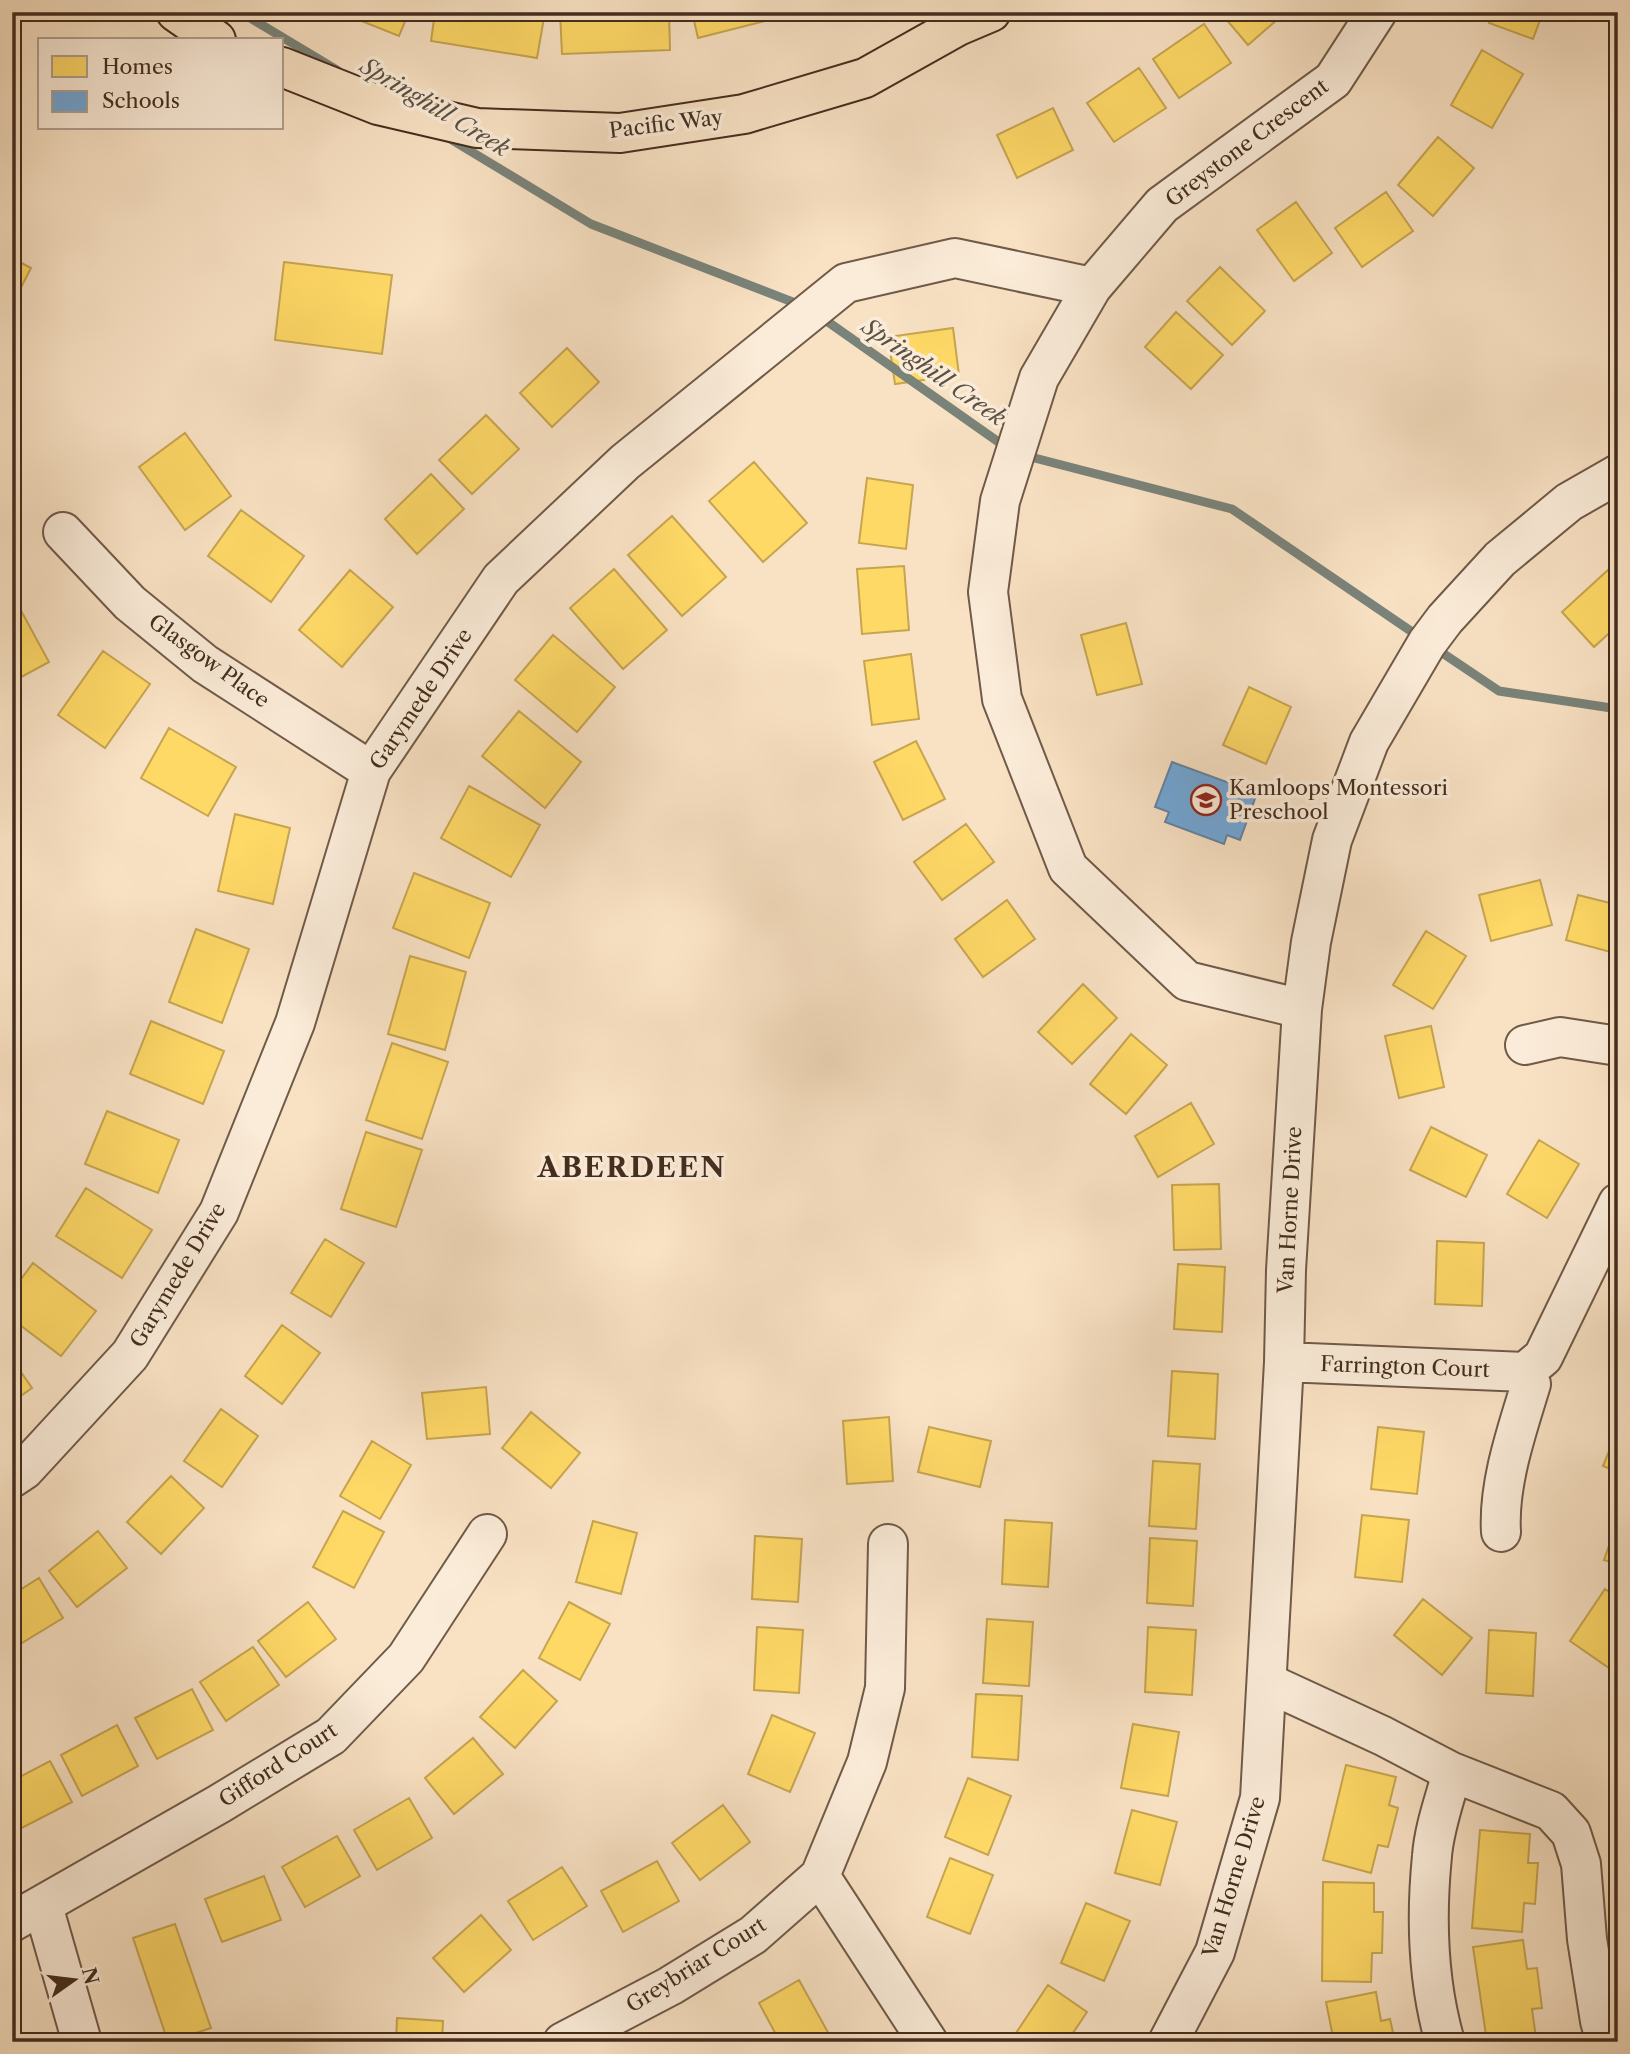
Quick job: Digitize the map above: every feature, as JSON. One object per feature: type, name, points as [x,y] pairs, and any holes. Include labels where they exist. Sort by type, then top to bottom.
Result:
[{"type":"main road","points":[[176,12],[213,38]]},
{"type":"main road","name":"Pacific Way","points":[[284,68],[378,105],[477,128],[620,133],[744,114],[865,78],[975,17]]},
{"type":"street","name":"Greystone Crescent","points":[[1302,1009],[1187,981],[1068,868],[1002,699],[988,592],[1000,501],[1039,378],[1093,288],[1162,205],[1333,80],[1377,12]]},
{"type":"street","name":"Garymede Drive","points":[[12,1478],[24,1470],[130,1355],[219,1212],[295,1023],[371,771],[501,579],[625,462],[846,283],[955,258],[1093,288]]},
{"type":"street","name":"Van Horne Drive","points":[[1168,2042],[1215,1952],[1260,1798],[1284,1362],[1286,1270],[1302,1009],[1311,942],[1332,840],[1369,742],[1427,643],[1445,619],[1500,559],[1569,502],[1618,474]]},
{"type":"street","name":"Glasgow Place","points":[[63,532],[130,603],[205,664],[371,771]]},
{"type":"street","points":[[1525,1045],[1560,1037],[1618,1046]]},
{"type":"street","points":[[1501,1532],[1500,1520],[1510,1451],[1531,1384],[1525,1371],[1543,1357],[1618,1203]]},
{"type":"street","name":"Farrington Court","points":[[1284,1362],[1525,1371]]},
{"type":"street","name":"Gifford Court","points":[[82,2042],[27,1914],[331,1736],[406,1658],[487,1534]]},
{"type":"street","name":"Greybriar Court","points":[[563,2042],[670,1986],[753,1935],[820,1876],[867,1762],[885,1688],[888,1544]]},
{"type":"street","points":[[1268,1683],[1383,1736],[1452,1772],[1551,1811],[1571,1833],[1581,1864],[1587,1939],[1606,2042]]},
{"type":"street","points":[[1445,2042],[1439,2023],[1430,1943],[1432,1853],[1452,1772]]},
{"type":"street","points":[[820,1876],[928,2042]]},
{"type":"building: Homes","points":[[339,12],[409,12],[399,36]]},
{"type":"building: Homes","points":[[435,12],[545,12],[537,58],[431,41]]},
{"type":"building: Homes","points":[[560,12],[669,12],[670,50],[562,54]]},
{"type":"building: Homes","points":[[692,12],[800,12],[698,38]]},
{"type":"building: Homes","points":[[1220,12],[1286,12],[1248,45]]},
{"type":"building: Homes","points":[[1493,12],[1543,12],[1533,39],[1489,23]]},
{"type":"building: Homes","points":[[1204,24],[1231,63],[1179,98],[1153,59]]},
{"type":"building: Homes","points":[[1482,50],[1523,74],[1492,128],[1451,105]]},
{"type":"building: Homes","points":[[1139,68],[1166,108],[1114,142],[1087,103]]},
{"type":"building: Homes","points":[[1053,108],[1073,150],[1017,178],[997,135]]},
{"type":"building: Homes","points":[[1438,137],[1474,168],[1433,216],[1398,185]]},
{"type":"building: Homes","points":[[1386,192],[1413,231],[1362,267],[1335,228]]},
{"type":"building: Homes","points":[[1296,202],[1332,253],[1294,281],[1257,230]]},
{"type":"building: Homes","points":[[12,258],[31,268],[12,305]]},
{"type":"building: Homes","points":[[284,262],[392,275],[382,354],[275,340]]},
{"type":"building: Homes","points":[[1220,267],[1265,311],[1232,345],[1187,301]]},
{"type":"building: Homes","points":[[1176,312],[1223,355],[1191,389],[1145,347]]},
{"type":"building: Homes","points":[[953,328],[959,375],[895,384],[888,337]]},
{"type":"building: Homes","points":[[567,348],[599,382],[552,427],[520,393]]},
{"type":"building: Homes","points":[[486,415],[519,449],[472,494],[439,460]]},
{"type":"building: Homes","points":[[185,433],[231,496],[185,530],[139,467]]},
{"type":"building: Homes","points":[[754,462],[807,523],[763,562],[709,501]]},
{"type":"building: Homes","points":[[431,474],[464,509],[417,554],[385,519]]},
{"type":"building: Homes","points":[[867,478],[913,485],[906,549],[859,543]]},
{"type":"building: Homes","points":[[241,510],[304,556],[271,602],[208,556]]},
{"type":"building: Homes","points":[[672,516],[726,577],[682,616],[628,555]]},
{"type":"building: Homes","points":[[904,566],[909,630],[862,634],[857,569]]},
{"type":"building: Homes","points":[[614,569],[667,630],[623,669],[570,608]]},
{"type":"building: Homes","points":[[350,570],[393,607],[342,667],[299,630]]},
{"type":"building: Homes","points":[[1608,570],[1618,581],[1618,625],[1594,647],[1562,612]]},
{"type":"building: Homes","points":[[12,594],[49,662],[12,682]]},
{"type":"building: Homes","points":[[1126,623],[1142,684],[1097,695],[1081,635]]},
{"type":"building: Homes","points":[[553,635],[615,687],[577,732],[515,680]]},
{"type":"building: Homes","points":[[103,651],[150,684],[105,748],[58,715]]},
{"type":"building: Homes","points":[[911,654],[919,719],[872,725],[864,661]]},
{"type":"building: Homes","points":[[1249,687],[1291,707],[1266,764],[1223,745]]},
{"type":"building: Homes","points":[[519,711],[581,762],[545,808],[482,756]]},
{"type":"building: Homes","points":[[169,728],[236,767],[208,816],[141,778]]},
{"type":"building: Homes","points":[[916,741],[945,799],[903,820],[874,762]]},
{"type":"building: Homes","points":[[469,786],[540,825],[511,877],[441,838]]},
{"type":"building: Homes","points":[[235,814],[290,828],[273,904],[218,891]]},
{"type":"building: Homes","points":[[966,824],[994,862],[942,900],[914,862]]},
{"type":"building: Homes","points":[[414,873],[490,903],[469,958],[393,928]]},
{"type":"building: Homes","points":[[1540,880],[1552,925],[1491,941],[1479,895]]},
{"type":"building: Homes","points":[[1578,895],[1618,905],[1618,954],[1566,940]]},
{"type":"building: Homes","points":[[1007,900],[1035,939],[983,977],[955,939]]},
{"type":"building: Homes","points":[[196,929],[249,949],[222,1023],[169,1002]]},
{"type":"building: Homes","points":[[1426,931],[1466,956],[1433,1009],[1393,985]]},
{"type":"building: Homes","points":[[410,956],[466,972],[445,1050],[388,1034]]},
{"type":"building: Homes","points":[[1083,984],[1117,1018],[1072,1064],[1038,1032]]},
{"type":"building: Homes","points":[[151,1021],[224,1051],[203,1104],[130,1074]]},
{"type":"building: Homes","points":[[1431,1026],[1444,1087],[1399,1098],[1385,1036]]},
{"type":"building: Homes","points":[[1131,1034],[1167,1065],[1126,1114],[1090,1084]]},
{"type":"building: Homes","points":[[392,1043],[448,1062],[422,1139],[366,1120]]},
{"type":"building: Homes","points":[[1191,1103],[1214,1144],[1158,1177],[1135,1136]]},
{"type":"building: Homes","points":[[107,1111],[179,1140],[158,1193],[85,1164]]},
{"type":"building: Homes","points":[[1431,1127],[1487,1155],[1466,1197],[1410,1170]]},
{"type":"building: Homes","points":[[366,1132],[422,1150],[396,1227],[341,1209]]},
{"type":"building: Homes","points":[[1539,1140],[1579,1164],[1547,1218],[1507,1194]]},
{"type":"building: Homes","points":[[1219,1184],[1221,1249],[1174,1250],[1172,1185]]},
{"type":"building: Homes","points":[[86,1188],[152,1230],[122,1278],[56,1236]]},
{"type":"building: Homes","points":[[325,1239],[364,1263],[331,1317],[291,1293]]},
{"type":"building: Homes","points":[[1437,1241],[1484,1243],[1482,1306],[1435,1304]]},
{"type":"building: Homes","points":[[33,1263],[96,1311],[61,1356],[12,1319],[12,1291]]},
{"type":"building: Homes","points":[[1178,1264],[1225,1267],[1222,1332],[1174,1329]]},
{"type":"building: Homes","points":[[282,1325],[320,1353],[282,1404],[245,1376]]},
{"type":"building: Homes","points":[[12,1359],[32,1388],[12,1402]]},
{"type":"building: Homes","points":[[1172,1371],[1218,1374],[1215,1439],[1168,1436]]},
{"type":"building: Homes","points":[[486,1387],[490,1434],[427,1439],[422,1393]]},
{"type":"building: Homes","points":[[221,1409],[258,1436],[222,1487],[184,1461]]},
{"type":"building: Homes","points":[[531,1412],[580,1453],[551,1488],[502,1448]]},
{"type":"building: Homes","points":[[889,1417],[893,1481],[847,1484],[843,1421]]},
{"type":"building: Homes","points":[[929,1427],[991,1441],[980,1487],[918,1472]]},
{"type":"building: Homes","points":[[1378,1427],[1424,1432],[1417,1494],[1371,1489]]},
{"type":"building: Homes","points":[[1618,1429],[1618,1472],[1603,1466]]},
{"type":"building: Homes","points":[[372,1441],[411,1465],[380,1519],[340,1496]]},
{"type":"building: Homes","points":[[1153,1461],[1200,1464],[1196,1529],[1149,1526]]},
{"type":"building: Homes","points":[[171,1476],[204,1508],[161,1554],[127,1522]]},
{"type":"building: Homes","points":[[343,1511],[384,1532],[354,1588],[313,1567]]},
{"type":"building: Homes","points":[[1362,1515],[1409,1520],[1402,1582],[1355,1577]]},
{"type":"building: Homes","points":[[1005,1520],[1052,1523],[1048,1587],[1002,1584]]},
{"type":"building: Homes","points":[[1618,1520],[1618,1564],[1604,1560]]},
{"type":"building: Homes","points":[[593,1521],[637,1533],[621,1594],[576,1582]]},
{"type":"building: Homes","points":[[98,1531],[127,1568],[77,1607],[49,1571]]},
{"type":"building: Homes","points":[[755,1536],[802,1539],[798,1602],[752,1599]]},
{"type":"building: Homes","points":[[1150,1538],[1197,1541],[1193,1606],[1147,1603]]},
{"type":"building: Homes","points":[[39,1578],[63,1618],[12,1649],[12,1595]]},
{"type":"building: Homes","points":[[1605,1589],[1618,1598],[1618,1654],[1609,1668],[1570,1641]]},
{"type":"building: Homes","points":[[1423,1599],[1472,1638],[1442,1675],[1394,1635]]},
{"type":"building: Homes","points":[[308,1602],[336,1639],[286,1677],[258,1641]]},
{"type":"building: Homes","points":[[569,1602],[610,1624],[580,1680],[539,1658]]},
{"type":"building: Homes","points":[[987,1619],[1033,1622],[1029,1686],[983,1683]]},
{"type":"building: Homes","points":[[757,1627],[803,1630],[799,1693],[754,1690]]},
{"type":"building: Homes","points":[[1148,1627],[1196,1630],[1192,1695],[1145,1692]]},
{"type":"building: Homes","points":[[1489,1630],[1536,1633],[1533,1696],[1486,1693]]},
{"type":"building: Homes","points":[[253,1647],[279,1685],[226,1721],[200,1682]]},
{"type":"building: Homes","points":[[523,1670],[557,1701],[515,1748],[480,1717]]},
{"type":"building: Homes","points":[[192,1689],[213,1730],[157,1759],[135,1718]]},
{"type":"building: Homes","points":[[976,1694],[1022,1696],[1018,1760],[972,1757]]},
{"type":"building: Homes","points":[[772,1715],[815,1733],[790,1792],[748,1774]]},
{"type":"building: Homes","points":[[1133,1724],[1179,1732],[1168,1796],[1121,1788]]},
{"type":"building: Homes","points":[[117,1725],[138,1766],[82,1796],[61,1755]]},
{"type":"building: Homes","points":[[473,1738],[503,1774],[454,1814],[425,1778]]},
{"type":"building: Homes","points":[[50,1761],[72,1802],[16,1831],[12,1824],[12,1781]]},
{"type":"building: Homes","points":[[1346,1765],[1396,1777],[1389,1805],[1398,1808],[1388,1847],[1378,1845],[1371,1873],[1323,1860]]},
{"type":"building: Homes","points":[[968,1778],[1011,1796],[988,1855],[945,1837]]},
{"type":"building: Homes","points":[[409,1798],[432,1838],[377,1870],[354,1830]]},
{"type":"building: Homes","points":[[723,1805],[750,1842],[700,1880],[672,1843]]},
{"type":"building: Homes","points":[[1132,1810],[1177,1822],[1160,1885],[1115,1873]]},
{"type":"building: Homes","points":[[1480,1830],[1530,1834],[1528,1863],[1538,1863],[1535,1904],[1524,1903],[1522,1932],[1472,1928]]},
{"type":"building: Homes","points":[[337,1836],[360,1876],[305,1907],[282,1867]]},
{"type":"building: Homes","points":[[950,1858],[993,1875],[970,1934],[927,1917]]},
{"type":"building: Homes","points":[[657,1861],[679,1901],[623,1932],[601,1891]]},
{"type":"building: Homes","points":[[562,1867],[587,1906],[533,1940],[508,1901]]},
{"type":"building: Homes","points":[[264,1876],[281,1920],[222,1942],[205,1899]]},
{"type":"building: Homes","points":[[1323,1882],[1374,1883],[1374,1912],[1383,1912],[1382,1953],[1372,1953],[1371,1982],[1322,1981]]},
{"type":"building: Homes","points":[[1086,1903],[1130,1921],[1104,1981],[1061,1963]]},
{"type":"building: Homes","points":[[481,1915],[511,1950],[464,1992],[433,1958]]},
{"type":"building: Homes","points":[[175,1924],[211,2028],[168,2042],[133,1938]]},
{"type":"building: Homes","points":[[1523,1940],[1527,1969],[1537,1968],[1542,2008],[1532,2009],[1536,2038],[1487,2042],[1473,1947]]},
{"type":"building: Homes","points":[[799,1980],[830,2036],[820,2042],[780,2042],[759,2003]]},
{"type":"building: Homes","points":[[1048,1985],[1087,2012],[1067,2042],[1015,2042],[1012,2039]]},
{"type":"building: Homes","points":[[1376,1992],[1381,2021],[1390,2019],[1395,2042],[1334,2042],[1326,2002]]},
{"type":"building: Homes","points":[[397,2018],[443,2021],[442,2042],[396,2042]]},
{"type":"building: Schools","name":"Kamloops Montessori Preschool","points":[[1172,762],[1257,793],[1240,840],[1227,835],[1224,844],[1165,822],[1169,812],[1155,807]]},
{"type":"waterway","name":"Springhill Creek","points":[[242,13],[284,38]]},
{"type":"waterway","name":"Springhill Creek","points":[[284,38],[337,70]]},
{"type":"waterway","name":"Springhill Creek","points":[[447,137],[591,224],[803,306]]},
{"type":"waterway","name":"Springhill Creek","points":[[821,317],[1007,448]]},
{"type":"waterway","name":"Springhill Creek","points":[[1023,455],[1232,509],[1421,638]]},
{"type":"waterway","name":"Springhill Creek","points":[[1435,648],[1499,691],[1618,709]]},
{"type":"place","name":"Kamloops Montessori Preschool","points":[[1206,800]]},
{"type":"district","name":"ABERDEEN","points":[[632,1167]]}]
